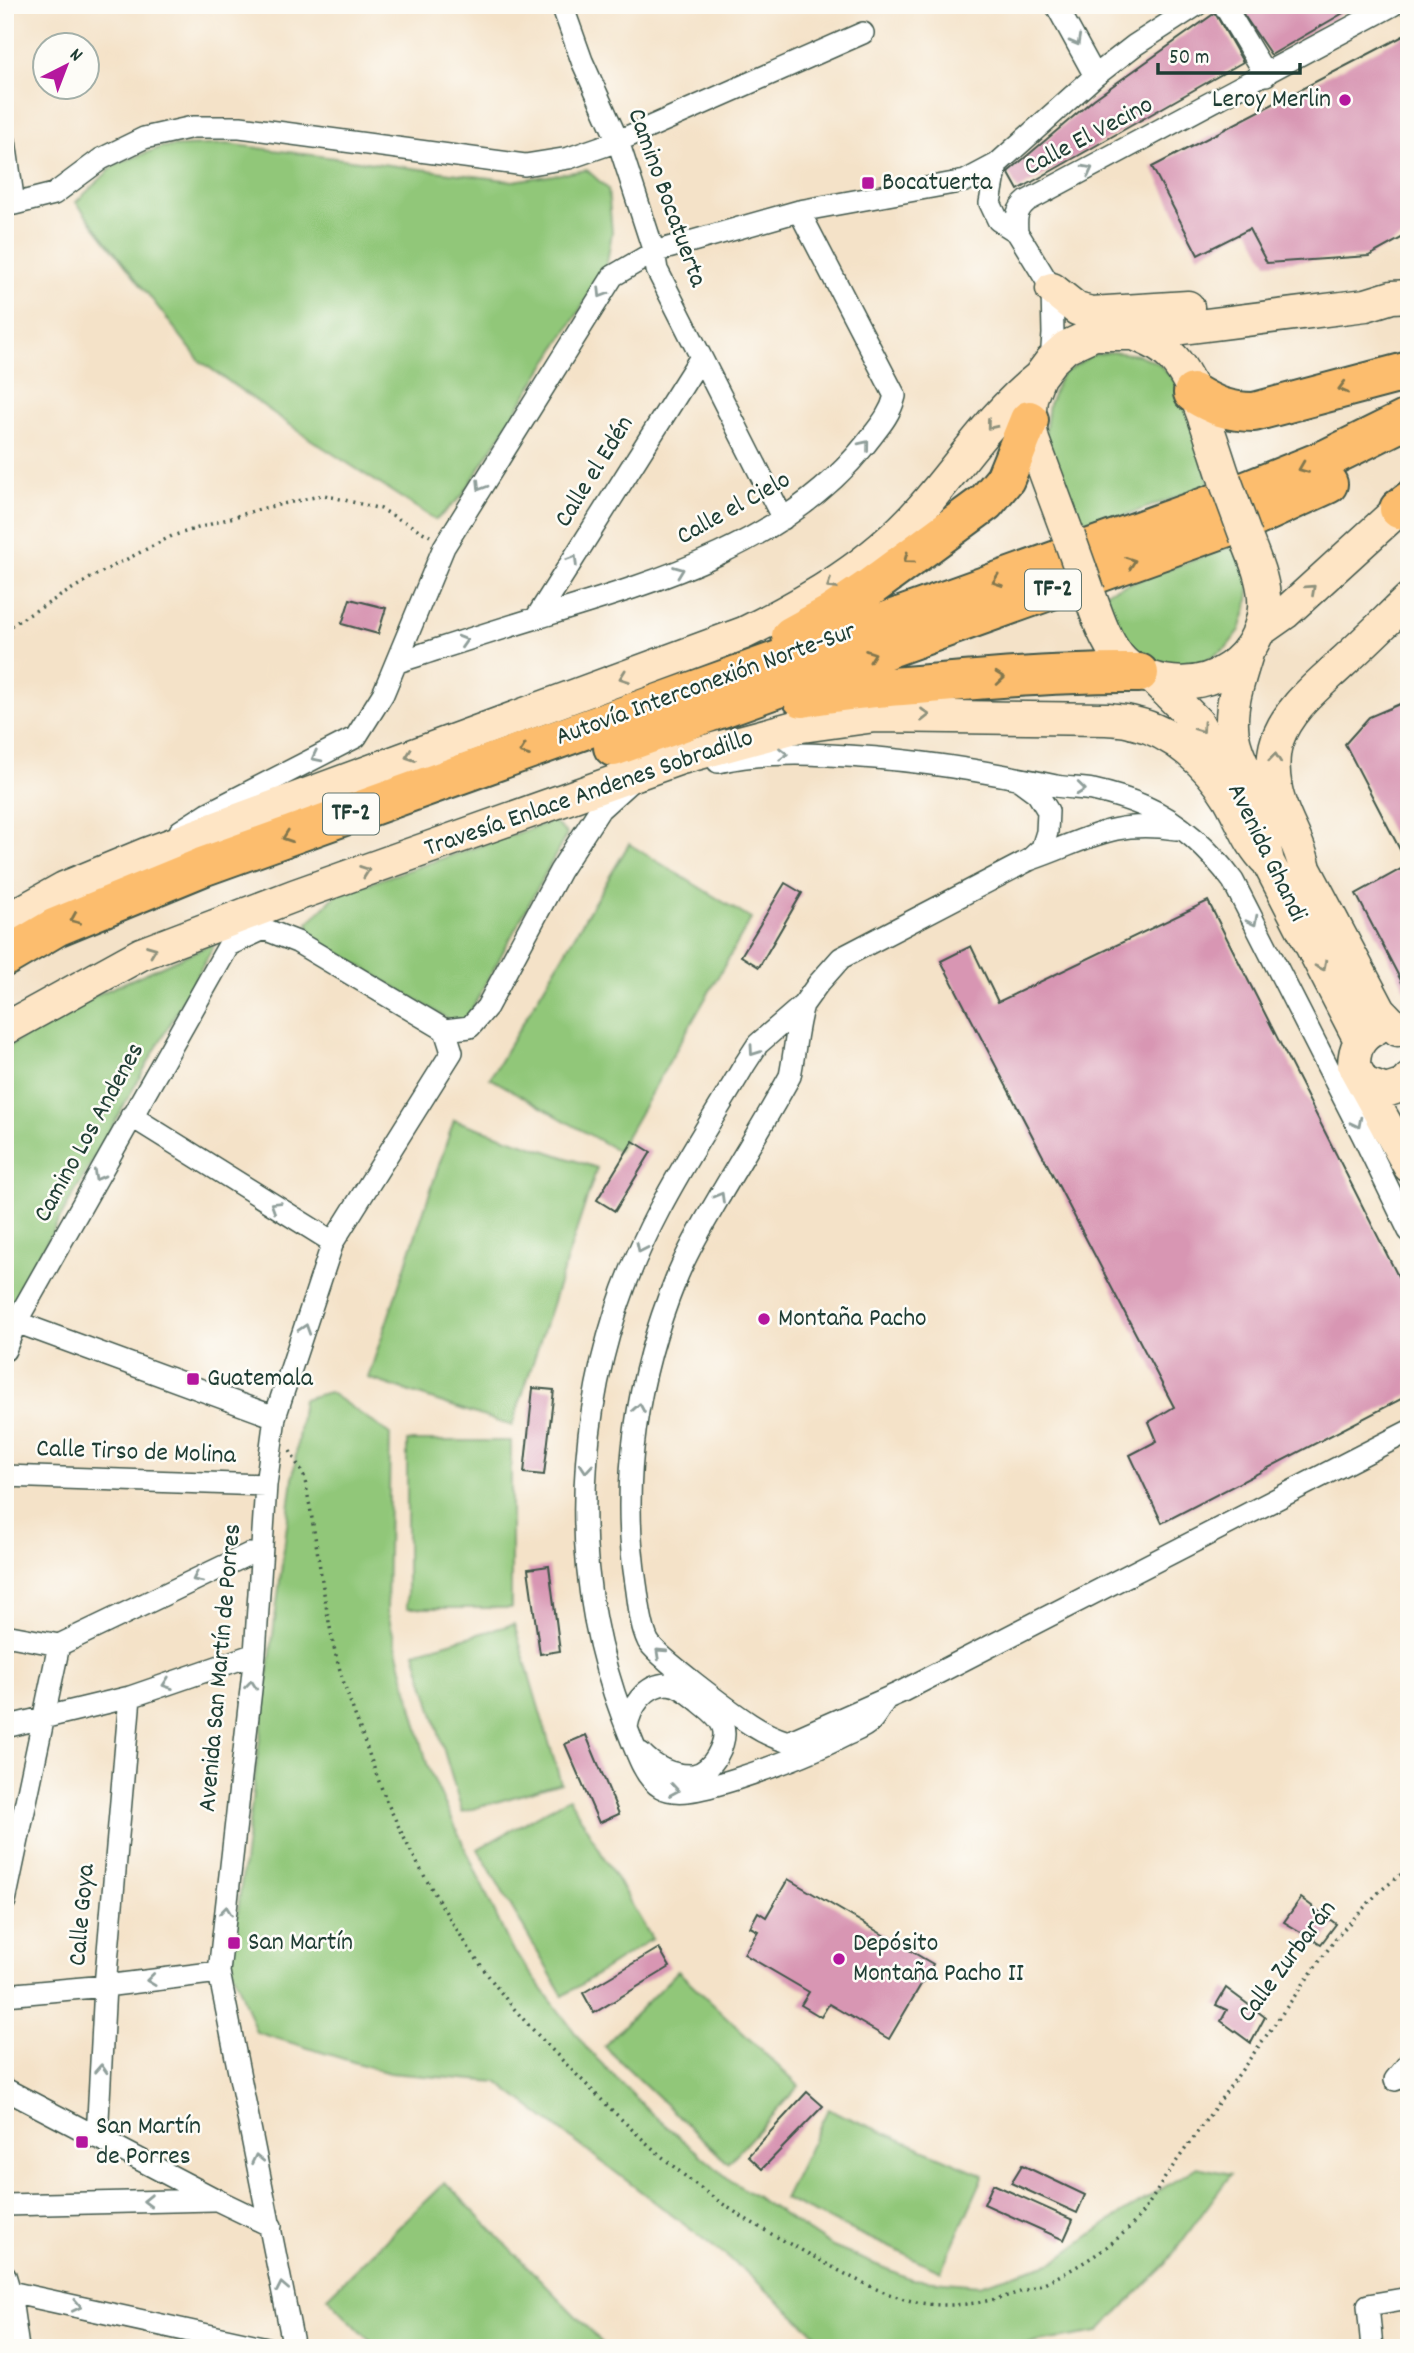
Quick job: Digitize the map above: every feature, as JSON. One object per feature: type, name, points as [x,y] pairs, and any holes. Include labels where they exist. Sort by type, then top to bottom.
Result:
[{"type":"highway","points":[[1193,393],[1215,406],[1235,412],[1254,412],[1409,371]]},
{"type":"highway","name":"Autovía Interconexión Norte-Sur","points":[[5,984],[122,925],[1216,503],[1326,459],[1409,418]]},
{"type":"highway","points":[[1029,419],[1005,480],[986,502],[831,614],[785,639],[734,659],[697,703],[734,720],[803,697],[847,691],[1084,672],[1146,676]]},
{"type":"highway","name":"Autovía Interconexión Norte-Sur","points":[[5,957],[56,927],[202,867],[1258,516],[1409,446]]},
{"type":"street","name":"Camino Bocatuerta","points":[[562,5],[582,61],[618,141],[654,252],[657,270],[783,519]]},
{"type":"street","points":[[1056,5],[1095,76]]},
{"type":"street","points":[[146,854],[208,813],[356,737],[383,694],[398,662],[444,547],[613,276],[654,252],[799,211],[965,181],[997,164],[1095,76],[1135,45],[1197,5]]},
{"type":"street","points":[[1224,5],[1266,75]]},
{"type":"street","name":"Calle El Vecino","points":[[1017,232],[1016,216],[1027,201],[1393,5]]},
{"type":"street","points":[[5,141],[10,210],[54,194],[101,159],[144,138],[194,127],[240,127],[525,165],[569,158],[618,141],[863,33]]},
{"type":"street","points":[[997,164],[990,203],[998,220],[1017,232],[1073,320],[1094,334]]},
{"type":"street","points":[[965,181],[992,195],[1027,201]]},
{"type":"street","name":"Calle el Cielo","points":[[398,662],[619,593],[704,562],[798,509],[848,466],[891,412],[895,397],[799,211]]},
{"type":"street","points":[[1052,289],[1077,309],[1091,313],[1367,294],[1400,297]]},
{"type":"street","points":[[1029,419],[1031,398],[1045,369],[1053,334],[1052,289]]},
{"type":"street","points":[[5,921],[64,888],[146,854],[744,633],[799,606],[850,573],[895,535],[920,510],[1016,395],[1066,347],[1094,334],[1134,334],[1366,305],[1400,297]]},
{"type":"street","name":"Avenida Ghandi","points":[[1134,334],[1156,343],[1184,371],[1264,588],[1264,609],[1234,705],[1234,739],[1240,757],[1294,858],[1305,869]]},
{"type":"street","name":"Calle el Edén","points":[[536,618],[701,357]]},
{"type":"street","name":"Avenida Ghandi","points":[[1029,419],[1033,440],[1108,641],[1120,658],[1146,676],[1197,722],[1213,747],[1265,846],[1268,862],[1360,1040]]},
{"type":"street","points":[[1146,676],[1178,683],[1199,682],[1219,674],[1237,662],[1253,641],[1405,505]]},
{"type":"street","points":[[1409,599],[1301,702],[1277,740],[1273,763],[1276,790],[1302,854],[1305,869],[1396,1026],[1370,1031],[1360,1040],[1354,1053],[1354,1066],[1409,1166]]},
{"type":"street","name":"Travesía Enlace Andenes Sobradillo","points":[[5,1029],[141,954],[296,895],[681,758],[795,727],[874,716],[1107,719],[1134,723],[1180,744],[1200,760],[1228,797],[1256,851],[1268,862]]},
{"type":"street","points":[[445,1030],[470,1027],[488,1007],[560,871],[600,809],[643,771],[677,773],[747,757],[773,754],[862,756],[1014,777],[1119,796],[1147,808],[1182,830],[1221,864],[1233,881],[1409,1231]]},
{"type":"street","points":[[1014,777],[1037,793],[1048,811],[1047,832],[1042,848],[1029,860]]},
{"type":"street","points":[[886,1699],[870,1723],[814,1752],[763,1770],[687,1793],[672,1792],[659,1787],[650,1779],[607,1674],[591,1598],[586,1553],[584,1480],[587,1445],[604,1355],[634,1264],[659,1209],[758,1044],[803,1004],[841,958],[1029,860],[1083,837],[1113,828],[1140,825],[1182,830]]},
{"type":"street","name":"Camino Los Andenes","points":[[5,1350],[11,1322],[229,946],[264,929],[297,942],[445,1030]]},
{"type":"street","points":[[803,1004],[790,1076],[695,1239],[676,1278],[643,1386],[632,1443],[631,1554],[642,1625],[649,1643],[750,1724],[788,1742],[886,1699],[1409,1430]]},
{"type":"street","name":"Avenida San Martín de Porres","points":[[294,2348],[219,1972],[255,1654],[266,1485],[275,1420],[333,1242],[452,1052],[445,1030]]},
{"type":"street","points":[[1364,1083],[1386,1091],[1404,1085],[1409,1079]]},
{"type":"street","points":[[131,1116],[333,1242]]},
{"type":"street","points":[[11,1322],[275,1420]]},
{"type":"street","name":"Calle Tirso de Molina","points":[[5,1476],[266,1485]]},
{"type":"street","points":[[5,1635],[59,1645],[249,1553],[260,1555]]},
{"type":"street","points":[[5,1900],[59,1645]]},
{"type":"street","points":[[5,1727],[130,1697],[255,1654]]},
{"type":"street","points":[[713,1713],[723,1726],[722,1748],[712,1764],[698,1774],[681,1776],[664,1771],[650,1762],[631,1737],[629,1714],[638,1700],[667,1684],[682,1688],[713,1713],[774,1752],[794,1751],[826,1736],[852,1721],[862,1709]]},
{"type":"street","name":"Calle Goya","points":[[97,2137],[105,1986],[130,1697]]},
{"type":"street","points":[[5,1995],[219,1972]]},
{"type":"street","points":[[1395,2080],[1409,2063]]},
{"type":"street","points":[[5,2090],[216,2200],[271,2225]]},
{"type":"street","points":[[5,2205],[216,2200]]},
{"type":"street","points":[[18,2348],[8,2283],[267,2348]]},
{"type":"street","points":[[1372,2348],[1368,2305],[1409,2298]]},
{"type":"path","points":[[5,629],[94,576],[172,536],[260,509],[324,495],[381,509],[422,530],[444,547]]},
{"type":"path","name":"Calle Zurbarán","points":[[275,1420],[304,1476],[341,1676],[393,1815],[450,1917],[490,1978],[532,2030],[618,2117],[699,2188],[737,2214],[852,2278],[894,2295],[926,2304],[954,2306],[981,2303],[1037,2286],[1066,2272],[1130,2228],[1339,1934],[1379,1892],[1409,1868]]},
{"type":"green space","points":[[228,144],[513,181],[587,170],[608,189],[612,232],[606,269],[462,496],[436,520],[310,439],[200,361],[76,202],[116,164],[162,147]]},
{"type":"green space","points":[[1112,352],[1139,355],[1158,363],[1178,384],[1210,485],[1082,531],[1045,434],[1049,404],[1061,375],[1092,355]]},
{"type":"green space","points":[[1235,545],[1250,584],[1247,608],[1240,630],[1226,648],[1195,667],[1167,667],[1143,656],[1123,639],[1105,592]]},
{"type":"green space","points":[[553,821],[567,834],[467,1018],[451,1021],[313,937],[308,923],[337,894]]},
{"type":"green space","points":[[629,844],[751,919],[618,1151],[490,1078]]},
{"type":"green space","points":[[216,942],[9,1309],[5,1308],[5,1049],[65,1009]]},
{"type":"green space","points":[[454,1120],[597,1168],[512,1426],[368,1378]]},
{"type":"green space","points":[[329,1392],[390,1434],[387,1611],[428,1767],[510,1946],[588,2050],[652,2114],[730,2180],[833,2247],[911,2279],[979,2285],[1053,2262],[1110,2221],[1197,2167],[1231,2174],[1164,2266],[1098,2332],[1004,2348],[866,2348],[822,2340],[744,2270],[497,2082],[389,2073],[256,2032],[231,1965],[303,1399]]},
{"type":"green space","points":[[407,1441],[511,1441],[511,1608],[407,1608]]},
{"type":"green space","points":[[514,1624],[561,1783],[462,1812],[415,1652]]},
{"type":"green space","points":[[569,1798],[652,1939],[563,1996],[478,1849]]},
{"type":"green space","points":[[678,1971],[799,2086],[728,2163],[604,2046]]},
{"type":"green space","points":[[828,2109],[984,2175],[941,2271],[784,2199]]},
{"type":"green space","points":[[445,2182],[607,2348],[377,2348],[327,2297]]},
{"type":"building","points":[[1237,5],[1357,5],[1271,55]]},
{"type":"building","points":[[1215,13],[1243,62],[1018,190],[1008,172],[1094,99]]},
{"type":"building","name":"Leroy Merlin","points":[[1409,33],[1409,234],[1369,256],[1267,263],[1249,229],[1198,255],[1152,167]]},
{"type":"building","points":[[350,599],[386,608],[378,634],[342,624]]},
{"type":"building","points":[[1409,700],[1409,996],[1356,894],[1408,865],[1345,744],[1369,717]]},
{"type":"building","points":[[785,883],[802,893],[759,967],[741,956]]},
{"type":"building","points":[[1208,901],[1409,1298],[1409,1395],[1162,1523],[1130,1455],[1157,1441],[1149,1422],[1174,1407],[941,961],[971,946],[998,1002]]},
{"type":"building","points":[[633,1141],[651,1152],[615,1211],[597,1200]]},
{"type":"building","points":[[533,1388],[554,1390],[544,1475],[524,1473]]},
{"type":"building","points":[[549,1566],[560,1651],[540,1654],[528,1569]]},
{"type":"building","points":[[586,1735],[619,1814],[599,1823],[565,1744]]},
{"type":"building","name":"Depósito Montaña Pacho II","points":[[788,1879],[933,1964],[889,2039],[829,2004],[821,2017],[801,2005],[809,1992],[744,1954],[758,1931],[750,1927],[758,1912],[766,1917]]},
{"type":"building","points":[[1301,1898],[1336,1924],[1321,1944],[1284,1922]]},
{"type":"building","points":[[659,1948],[670,1967],[594,2013],[583,1993]]},
{"type":"building","points":[[1226,1988],[1265,2017],[1251,2043],[1221,2021],[1227,2010],[1216,2005]]},
{"type":"building","points":[[807,2092],[823,2106],[762,2169],[748,2156]]},
{"type":"building","points":[[1022,2165],[1085,2195],[1077,2213],[1011,2183]]},
{"type":"building","points":[[993,2184],[1073,2220],[1064,2240],[984,2204]]},
{"type":"place","name":"Leroy Merlin","points":[[1345,100]]},
{"type":"place","name":"Bocatuerta","points":[[868,183]]},
{"type":"place","name":"Montaña Pacho","points":[[764,1319]]},
{"type":"place","name":"Guatemala","points":[[193,1379]]},
{"type":"place","name":"San Martín","points":[[234,1943]]},
{"type":"place","name":"Depósito Montaña Pacho II","points":[[839,1959]]},
{"type":"place","name":"San Martín de Porres","points":[[82,2142]]}]
